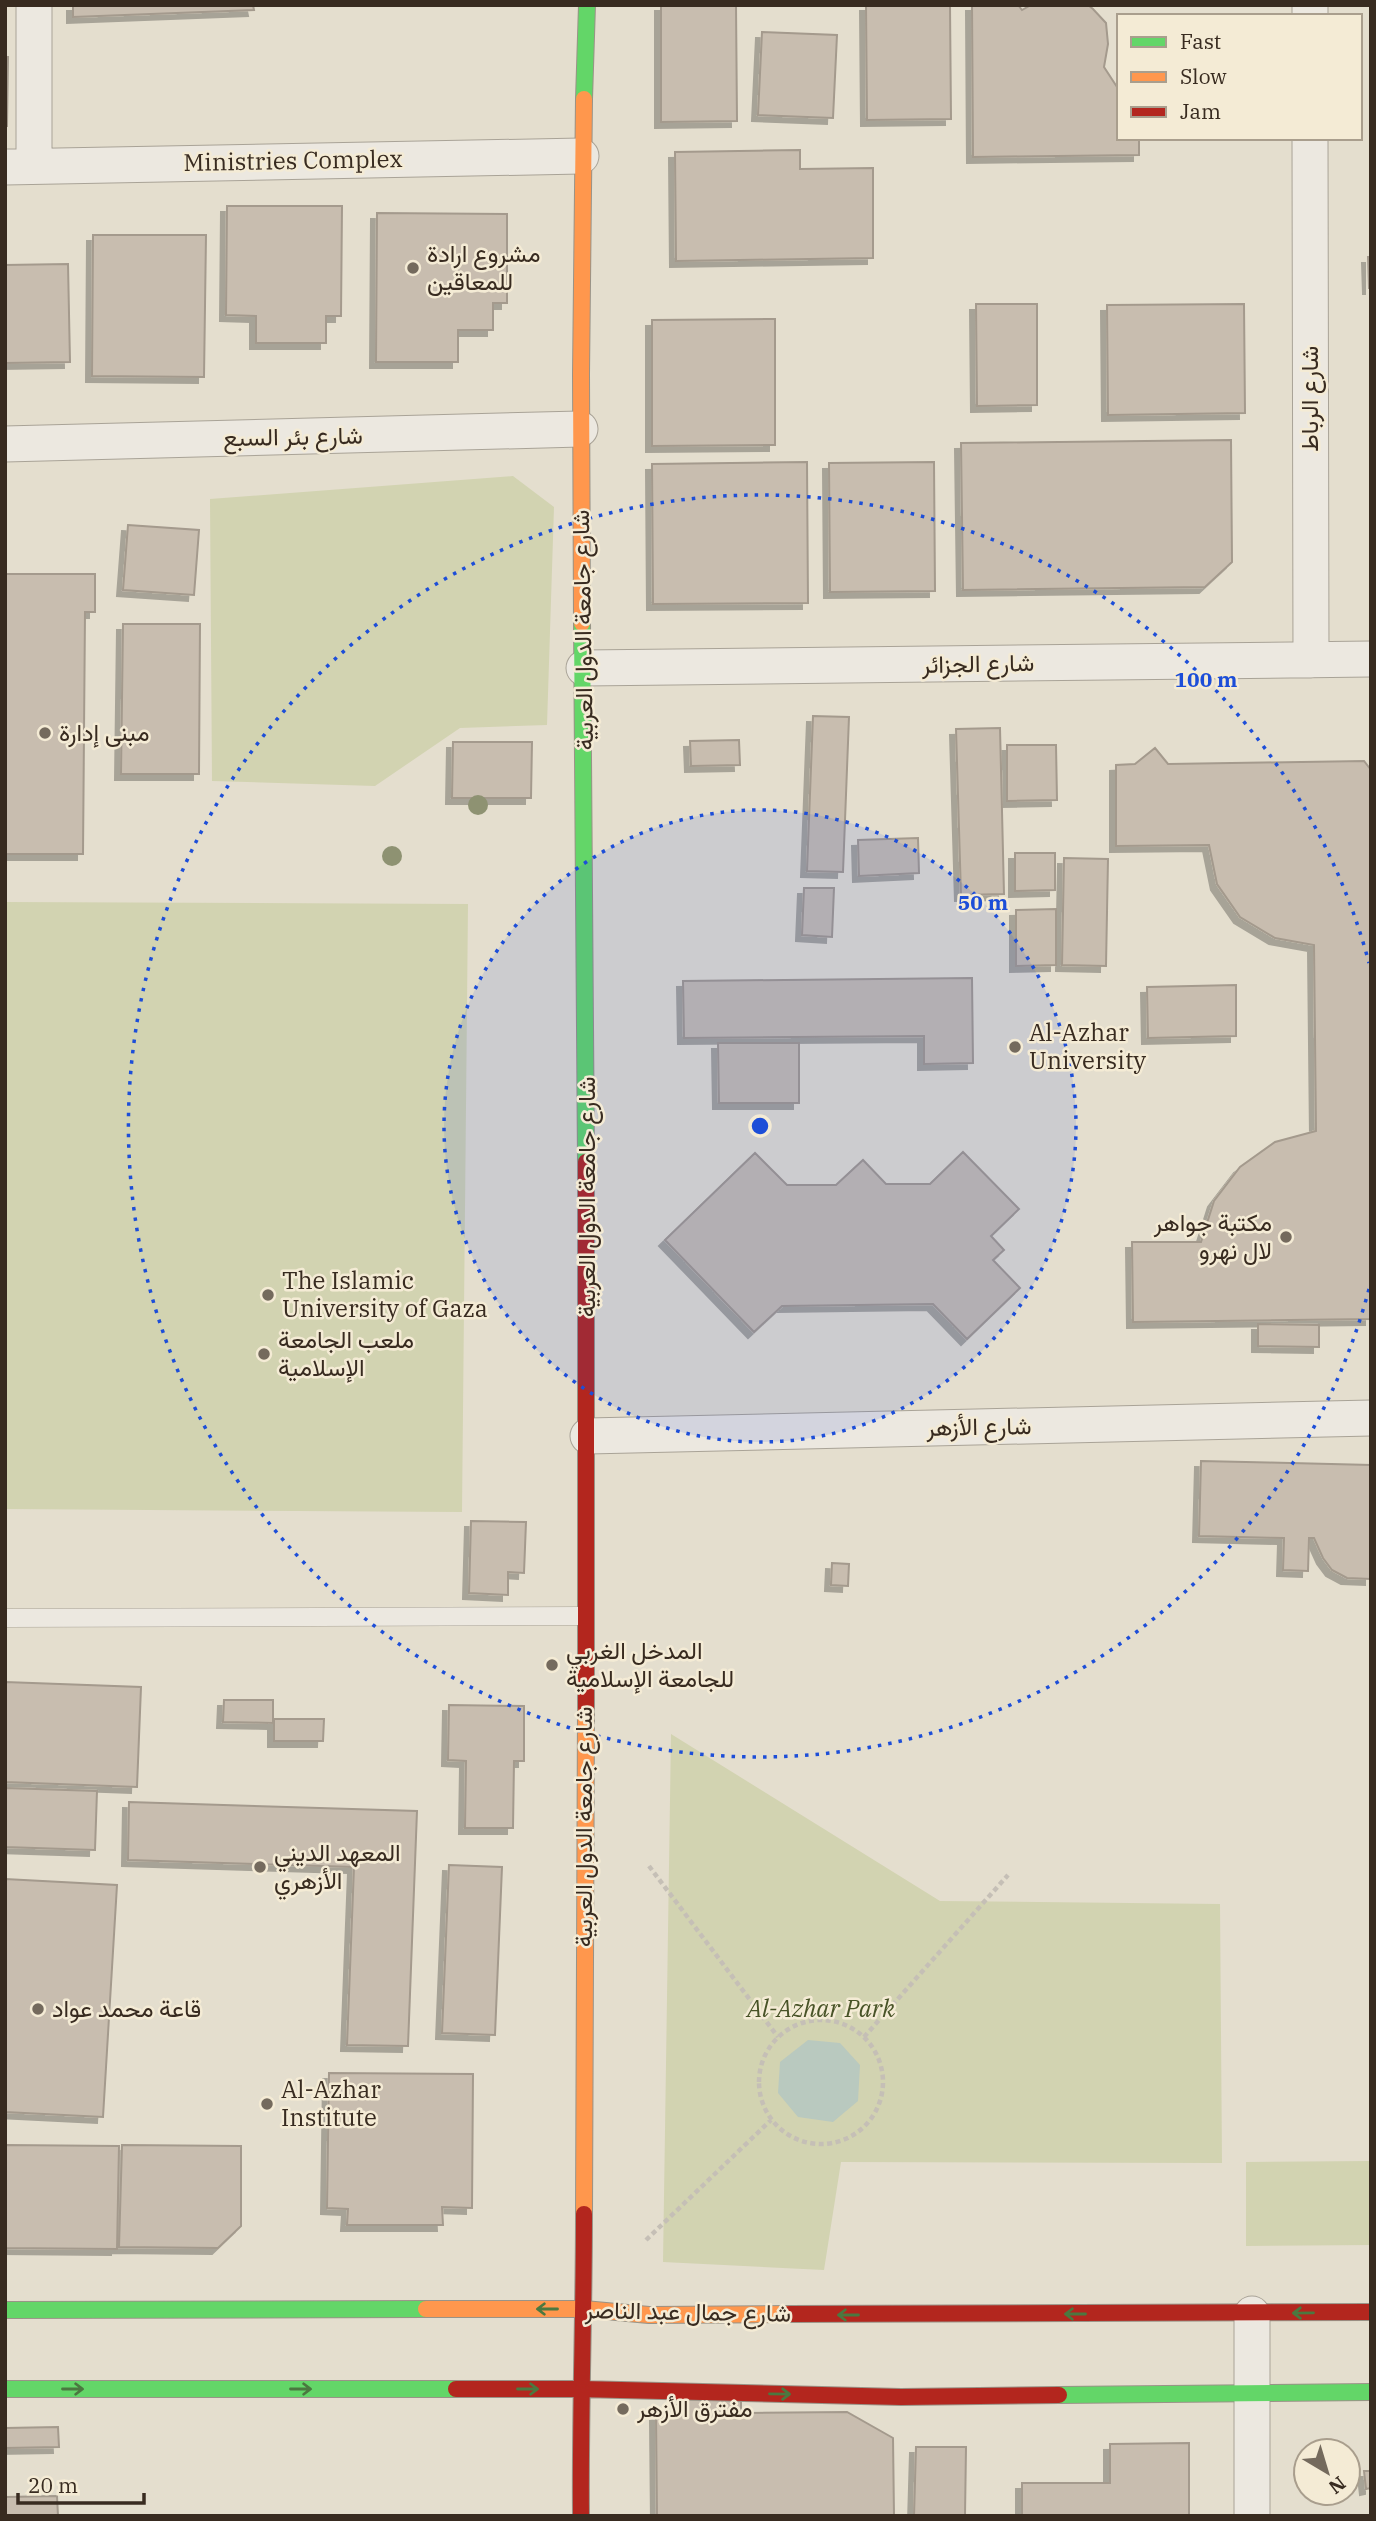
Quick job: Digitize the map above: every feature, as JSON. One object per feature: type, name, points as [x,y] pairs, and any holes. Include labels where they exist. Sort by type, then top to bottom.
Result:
[{"type":"main road","name":"شارع جامعة الدول العربية","points":[[581,2516],[587,1436],[584,668],[580,429],[581,156],[587,5]]},
{"type":"main road","name":"شارع جمال عبد الناصر","points":[[5,2310],[584,2309],[649,2315],[1371,2312]]},
{"type":"main road","points":[[5,2389],[580,2389],[901,2397],[1371,2392]]},
{"type":"street","points":[[20,167],[34,5]]},
{"type":"street","name":"شارع الرباط","points":[[1310,140],[1311,660]]},
{"type":"street","name":"Ministries Complex","points":[[20,167],[581,156]]},
{"type":"street","name":"شارع بئر السبع","points":[[5,444],[580,429]]},
{"type":"street","name":"شارع الجزائر","points":[[584,668],[1371,659]]},
{"type":"street","name":"شارع الأزهر","points":[[587,1436],[1371,1418]]},
{"type":"street","points":[[1252,2314],[1252,2516]]},
{"type":"lane","points":[[5,1618],[584,1616]]},
{"type":"path","points":[[649,1866],[778,2038]]},
{"type":"path","points":[[863,2036],[1008,1875]]},
{"type":"path","points":[[817,2020],[838,2022],[863,2036],[873,2046],[882,2066],[884,2087],[878,2108],[866,2126],[849,2138],[828,2144],[807,2143],[787,2134],[771,2120],[762,2104],[760,2068],[767,2052],[778,2038],[796,2025],[817,2020]]},
{"type":"path","points":[[646,2240],[771,2120]]},
{"type":"green space","points":[[513,476],[554,507],[547,725],[460,728],[375,786],[212,781],[210,499]]},
{"type":"green space","name":"ملعب الجامعة الإسلامية","points":[[5,902],[468,904],[462,1512],[5,1509]]},
{"type":"green space","name":"Al-Azhar Park","points":[[671,1734],[940,1901],[1220,1904],[1222,2163],[841,2162],[824,2270],[663,2262]]},
{"type":"green space","points":[[1371,2161],[1371,2245],[1246,2246],[1246,2162]]},
{"type":"shaded area","points":[[808,2040],[840,2043],[860,2065],[858,2101],[833,2122],[798,2117],[778,2093],[780,2062]]},
{"type":"building","points":[[73,5],[253,5],[254,10],[73,17]]},
{"type":"building","points":[[661,5],[736,5],[737,121],[661,122]]},
{"type":"building","points":[[866,5],[950,5],[951,119],[867,120]]},
{"type":"building","points":[[972,5],[1018,5],[1022,10],[1031,5],[1088,5],[1106,23],[1108,44],[1104,67],[1117,87],[1117,140],[1139,140],[1139,155],[973,157]]},
{"type":"building","points":[[762,32],[837,35],[833,118],[758,115]]},
{"type":"building","points":[[5,57],[8,57],[7,126],[5,126]]},
{"type":"building","points":[[800,150],[800,169],[873,168],[873,258],[676,261],[675,152]]},
{"type":"building","points":[[227,206],[342,206],[341,316],[326,316],[326,343],[256,343],[256,316],[226,315]]},
{"type":"building","points":[[377,213],[507,214],[507,303],[493,303],[493,330],[458,330],[458,362],[376,362]]},
{"type":"building","points":[[93,235],[206,235],[204,377],[92,376]]},
{"type":"building","points":[[1368,257],[1371,257],[1371,288],[1369,288]]},
{"type":"building","points":[[68,264],[70,362],[5,363],[5,265]]},
{"type":"building","points":[[976,304],[1037,304],[1037,405],[977,406]]},
{"type":"building","points":[[1244,304],[1245,413],[1108,415],[1107,305]]},
{"type":"building","points":[[775,319],[775,445],[652,446],[652,320]]},
{"type":"building","points":[[1231,440],[1232,562],[1205,587],[963,590],[961,443]]},
{"type":"building","points":[[807,462],[808,603],[653,604],[652,464]]},
{"type":"building","points":[[934,462],[935,591],[830,592],[829,463]]},
{"type":"building","points":[[128,525],[199,530],[194,595],[123,590]]},
{"type":"building","name":"مبنى إدارة","points":[[5,574],[95,574],[95,612],[85,612],[83,854],[5,854]]},
{"type":"building","points":[[123,624],[200,624],[199,774],[121,774]]},
{"type":"building","points":[[813,716],[849,717],[843,872],[807,871]]},
{"type":"building","points":[[1000,728],[1004,894],[961,895],[956,729]]},
{"type":"building","points":[[739,740],[740,765],[691,766],[690,741]]},
{"type":"building","points":[[453,742],[532,742],[531,798],[452,798]]},
{"type":"building","points":[[1007,745],[1056,745],[1057,800],[1007,801]]},
{"type":"building","points":[[1155,748],[1168,764],[1364,761],[1371,770],[1371,1319],[1133,1322],[1132,1242],[1201,1242],[1214,1201],[1240,1167],[1275,1142],[1316,1131],[1314,945],[1275,938],[1240,917],[1217,884],[1209,845],[1116,846],[1116,765],[1135,764]]},
{"type":"building","points":[[918,838],[919,873],[859,876],[858,840]]},
{"type":"building","points":[[1015,853],[1055,853],[1055,890],[1015,891]]},
{"type":"building","points":[[1064,858],[1108,859],[1106,966],[1062,965]]},
{"type":"building","points":[[804,888],[834,888],[832,937],[802,935]]},
{"type":"building","points":[[1056,909],[1056,965],[1016,966],[1016,910]]},
{"type":"building","points":[[972,978],[973,1063],[924,1064],[924,1036],[684,1038],[683,981]]},
{"type":"building","points":[[1236,985],[1236,1036],[1148,1038],[1147,987]]},
{"type":"building","points":[[718,1043],[799,1043],[799,1103],[719,1103]]},
{"type":"building","points":[[963,1152],[1019,1209],[991,1236],[1004,1250],[993,1260],[1020,1288],[967,1339],[933,1304],[782,1306],[754,1332],[665,1240],[755,1153],[787,1185],[836,1185],[863,1160],[886,1184],[930,1184]]},
{"type":"building","points":[[1258,1324],[1319,1325],[1319,1347],[1258,1346]]},
{"type":"building","points":[[1201,1461],[1371,1465],[1371,1579],[1347,1578],[1332,1570],[1314,1538],[1309,1538],[1308,1571],[1283,1570],[1284,1538],[1199,1536]]},
{"type":"building","points":[[471,1521],[526,1522],[524,1573],[508,1572],[508,1595],[469,1593]]},
{"type":"building","points":[[832,1563],[849,1564],[848,1586],[831,1585]]},
{"type":"building","points":[[5,1682],[141,1687],[137,1787],[5,1782]]},
{"type":"building","points":[[224,1700],[273,1700],[273,1723],[223,1722]]},
{"type":"building","points":[[449,1705],[524,1706],[524,1761],[514,1761],[513,1828],[465,1828],[466,1761],[448,1760]]},
{"type":"building","points":[[274,1719],[324,1719],[323,1741],[274,1741]]},
{"type":"building","points":[[5,1788],[97,1791],[95,1850],[5,1847]]},
{"type":"building","points":[[129,1802],[417,1811],[408,2046],[347,2045],[354,1867],[128,1860]]},
{"type":"building","points":[[449,1865],[502,1867],[495,2035],[442,2033]]},
{"type":"building","points":[[5,1879],[117,1885],[103,2117],[5,2112]]},
{"type":"building","points":[[329,2073],[473,2074],[472,2208],[442,2207],[443,2225],[347,2225],[348,2209],[327,2208]]},
{"type":"building","points":[[5,2145],[119,2146],[117,2249],[5,2248]]},
{"type":"building","points":[[122,2145],[241,2146],[241,2226],[218,2248],[119,2247]]},
{"type":"building","points":[[681,2399],[741,2399],[741,2413],[847,2412],[893,2438],[894,2516],[657,2516],[656,2415],[681,2414]]},
{"type":"building","points":[[58,2427],[59,2447],[5,2448],[5,2428]]},
{"type":"building","points":[[1189,2443],[1189,2516],[1022,2516],[1022,2483],[1110,2483],[1110,2444]]},
{"type":"building","points":[[916,2447],[966,2447],[965,2516],[914,2516]]},
{"type":"building","points":[[1364,2471],[1371,2471],[1371,2488],[1366,2489]]},
{"type":"building","points":[[57,2496],[58,2516],[5,2516],[5,2497]]},
{"type":"traffic: fast","points":[[584,99],[587,5]]},
{"type":"traffic: fast","points":[[582,623],[586,1162]]},
{"type":"traffic: fast","points":[[5,2310],[426,2309]]},
{"type":"traffic: fast","points":[[5,2389],[456,2389]]},
{"type":"traffic: fast","points":[[1059,2395],[1371,2392]]},
{"type":"traffic: slow","points":[[582,623],[584,99]]},
{"type":"traffic: slow","points":[[584,2214],[586,1708]]},
{"type":"traffic: slow","points":[[426,2309],[584,2309],[649,2315],[789,2314]]},
{"type":"traffic: jam","points":[[586,1162],[586,1708]]},
{"type":"traffic: jam","points":[[581,2516],[584,2214]]},
{"type":"traffic: jam","points":[[789,2314],[1371,2312]]},
{"type":"traffic: jam","points":[[456,2389],[580,2389],[901,2397],[1059,2395]]},
{"type":"place","name":"مشروع ارادة للمعاقين","points":[[413,268]]},
{"type":"place","name":"مبنى إدارة","points":[[45,733]]},
{"type":"place","name":"Al-Azhar University","points":[[1015,1047]]},
{"type":"place","name":"مكتبة جواهر لال نهرو","points":[[1286,1237]]},
{"type":"place","name":"The Islamic University of Gaza","points":[[268,1295]]},
{"type":"place","name":"ملعب الجامعة الإسلامية","points":[[264,1354]]},
{"type":"place","name":"المدخل الغربي للجامعة الإسلامية","points":[[552,1665]]},
{"type":"place","name":"المعهد الديني الأزهري","points":[[260,1867]]},
{"type":"place","name":"قاعة محمد عواد","points":[[38,2009]]},
{"type":"place","name":"Al-Azhar Institute","points":[[267,2104]]},
{"type":"place","name":"مفترق الأزهر","points":[[623,2409]]}]
